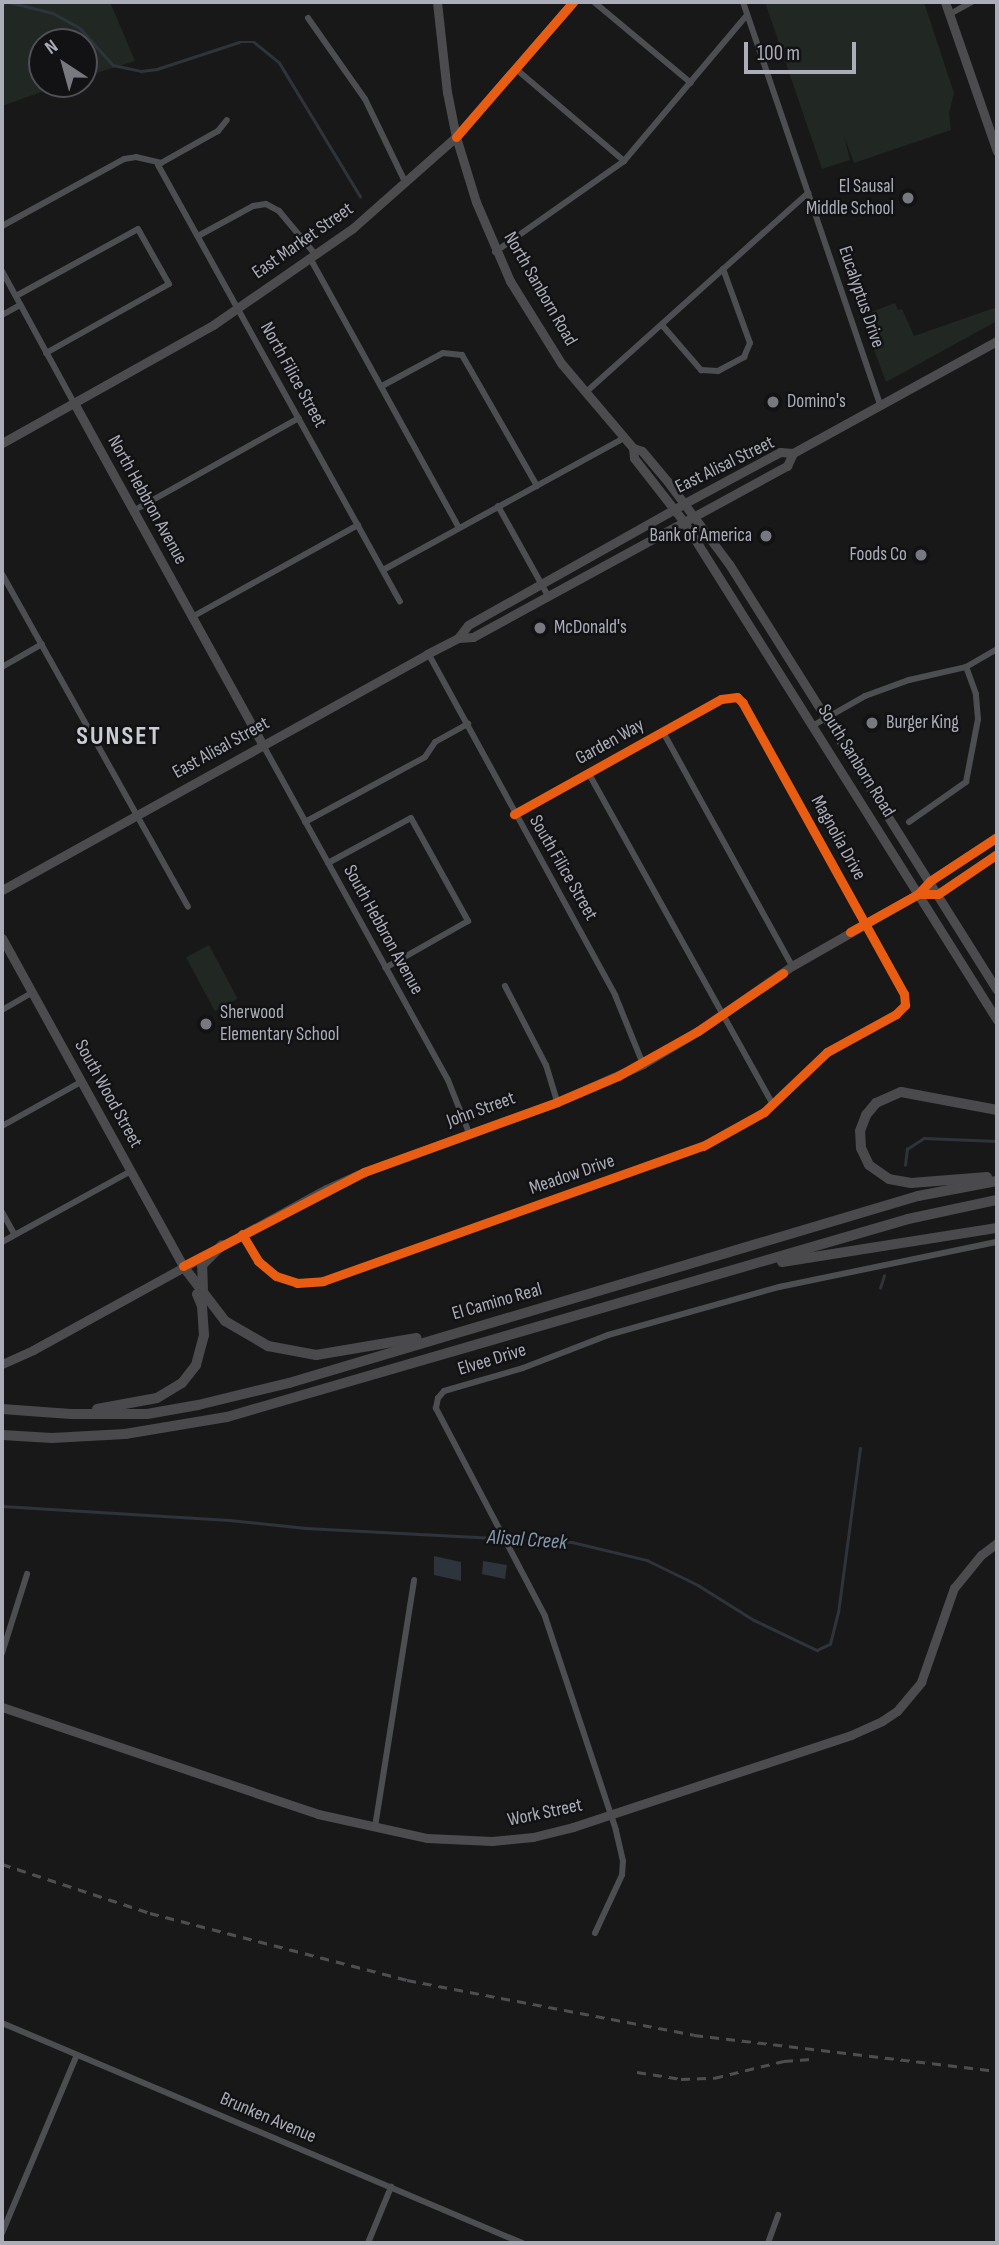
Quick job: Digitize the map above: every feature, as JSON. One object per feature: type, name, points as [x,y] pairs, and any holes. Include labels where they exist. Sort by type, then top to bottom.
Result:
[{"type":"highway","points":[[997,1110],[912,1092],[895,1094],[880,1100],[869,1111],[861,1125],[859,1142],[873,1170],[895,1181],[997,1179]]},
{"type":"highway","name":"El Camino Real","points":[[2,1409],[71,1414],[147,1414],[198,1405],[289,1383],[918,1196],[997,1179]]},
{"type":"highway","name":"El Camino Real","points":[[2,1435],[52,1438],[125,1434],[227,1417],[908,1219],[997,1200]]},
{"type":"highway","points":[[762,1263],[797,1261],[951,1233],[997,1228]]},
{"type":"highway","points":[[208,1302],[202,1284],[201,1268],[222,1245]]},
{"type":"highway","points":[[183,1266],[225,1321],[242,1333],[286,1351],[316,1354],[454,1333]]},
{"type":"highway","points":[[71,1414],[157,1398],[182,1383],[196,1365],[204,1335],[203,1313],[183,1266]]},
{"type":"main road","name":"North Sanborn Road","points":[[437,2],[447,92],[456,137],[495,252],[544,338],[585,393],[632,448],[634,458],[684,522]]},
{"type":"main road","name":"East Market Street","points":[[2,443],[202,331],[353,228],[406,184],[456,137],[573,2]]},
{"type":"main road","points":[[945,2],[997,151]]},
{"type":"main road","name":"East Alisal Street","points":[[458,638],[468,625],[674,509],[780,452],[793,453],[997,341]]},
{"type":"main road","name":"North Hebbron Avenue","points":[[74,402],[263,745]]},
{"type":"main road","name":"North Sanborn Road","points":[[632,448],[642,451],[695,516]]},
{"type":"main road","name":"East Alisal Street","points":[[2,890],[428,653],[458,638],[473,637],[787,466],[793,453]]},
{"type":"main road","name":"South Sanborn Road","points":[[695,516],[826,717],[997,990]]},
{"type":"main road","name":"South Sanborn Road","points":[[684,522],[997,1020]]},
{"type":"main road","name":"John Street","points":[[2,1364],[33,1350],[242,1234],[364,1172],[557,1102],[643,1063],[722,1015],[792,966],[918,894],[929,881],[997,837]]},
{"type":"main road","points":[[937,894],[997,854]]},
{"type":"main road","name":"John Street","points":[[918,894],[937,894]]},
{"type":"main road","name":"South Wood Street","points":[[2,938],[183,1266]]},
{"type":"main road","name":"Work Street","points":[[2,1707],[318,1814],[427,1838],[492,1841],[547,1833],[851,1735],[882,1721],[903,1704],[921,1682],[954,1588],[981,1555],[997,1543]]},
{"type":"street","points":[[594,2],[691,83]]},
{"type":"street","name":"Eucalyptus Drive","points":[[743,2],[880,404]]},
{"type":"street","points":[[950,14],[972,2]]},
{"type":"street","points":[[495,252],[624,160],[747,15]]},
{"type":"street","points":[[308,18],[365,99],[406,184]]},
{"type":"street","points":[[516,69],[624,160]]},
{"type":"street","points":[[2,226],[124,159],[136,158],[158,164],[218,131],[227,120]]},
{"type":"street","name":"North Filice Street","points":[[158,164],[400,601]]},
{"type":"street","points":[[585,393],[808,193]]},
{"type":"street","points":[[198,236],[253,206],[266,204],[279,211],[312,256],[459,528]]},
{"type":"street","points":[[16,296],[138,229],[169,284],[46,353]]},
{"type":"street","points":[[662,325],[701,370],[718,371],[744,357],[750,343],[723,269]]},
{"type":"street","name":"North Hebbron Avenue","points":[[2,271],[74,402]]},
{"type":"street","points":[[2,315],[20,305]]},
{"type":"street","points":[[382,386],[443,353],[462,355],[537,486]]},
{"type":"street","points":[[133,511],[299,418]]},
{"type":"street","points":[[383,570],[624,438]]},
{"type":"street","points":[[499,506],[548,596]]},
{"type":"street","points":[[192,617],[358,525]]},
{"type":"street","points":[[2,574],[188,907]]},
{"type":"street","points":[[2,667],[43,644]]},
{"type":"street","points":[[814,725],[880,690],[966,667],[997,649]]},
{"type":"street","name":"South Filice Street","points":[[428,653],[615,995],[643,1063]]},
{"type":"street","points":[[909,822],[966,782],[978,719],[976,694],[966,667]]},
{"type":"street","name":"Magnolia Drive","points":[[721,699],[733,696],[743,703],[904,994],[905,1005],[899,1012]]},
{"type":"street","name":"Garden Way","points":[[514,814],[721,699]]},
{"type":"street","points":[[305,822],[425,757],[435,742],[468,724]]},
{"type":"street","points":[[663,732],[792,966]]},
{"type":"street","name":"South Hebbron Avenue","points":[[263,745],[448,1080],[469,1133]]},
{"type":"street","points":[[589,774],[773,1105]]},
{"type":"street","points":[[328,863],[411,818],[462,909],[468,921],[386,968]]},
{"type":"street","points":[[505,986],[546,1065],[557,1102]]},
{"type":"street","points":[[2,1010],[32,993]]},
{"type":"street","name":"Meadow Drive","points":[[242,1234],[258,1261],[276,1276],[297,1283],[323,1281],[693,1151],[746,1123],[773,1105],[827,1052],[899,1012]]},
{"type":"street","points":[[2,1126],[81,1082]]},
{"type":"street","points":[[2,1242],[131,1171]]},
{"type":"street","points":[[2,1212],[15,1235]]},
{"type":"street","name":"Elvee Drive","points":[[595,1933],[622,1875],[621,1847],[545,1616],[436,1408],[438,1398],[444,1391],[523,1368],[608,1335],[779,1287],[997,1242]]},
{"type":"street","points":[[2,1653],[27,1574]]},
{"type":"street","points":[[375,1827],[414,1580]]},
{"type":"street","name":"Brunken Avenue","points":[[2,2023],[522,2243]]},
{"type":"street","points":[[2,2233],[77,2055]]},
{"type":"street","points":[[368,2243],[391,2187]]},
{"type":"street","points":[[768,2243],[778,2215]]},
{"type":"shaded area","points":[[2,2],[110,2],[135,61],[98,73],[98,28],[28,28],[28,97],[2,106]]},
{"type":"shaded area","points":[[765,2],[924,2],[954,93],[949,113],[951,130],[854,163],[844,136],[850,160],[822,169]]},
{"type":"shaded area","points":[[895,303],[898,310],[902,309],[914,336],[997,307],[997,321],[886,382],[864,323],[866,314]]},
{"type":"shaded area","points":[[209,945],[238,999],[215,1011],[186,957]]},
{"type":"shaded area","points":[[434,1556],[461,1562],[461,1581],[434,1575]]},
{"type":"shaded area","points":[[483,1561],[507,1565],[505,1579],[482,1574]]},
{"type":"waterway","points":[[2,5],[5,2]]},
{"type":"waterway","points":[[9,2],[53,13],[80,28],[113,65],[141,71],[157,69],[239,42],[254,42],[279,62],[360,196]]},
{"type":"waterway","name":"Alisal Creek","points":[[905,1165],[907,1149],[924,1138],[997,1141]]},
{"type":"waterway","name":"Alisal Creek","points":[[880,1288],[884,1276]]},
{"type":"waterway","name":"Alisal Creek","points":[[2,1506],[229,1520],[306,1528],[572,1542],[647,1560],[698,1585],[754,1620],[817,1650],[830,1644],[838,1613],[860,1448]]},
{"type":"railway","points":[[2,1864],[150,1913],[407,1980],[694,2035],[997,2071]]},
{"type":"railway","points":[[637,2072],[681,2079],[714,2078],[784,2061],[815,2059]]},
{"type":"cycle path","points":[[456,137],[573,2]]},
{"type":"cycle path","points":[[242,1234],[258,1261],[276,1276],[297,1283],[323,1281],[703,1146],[764,1112],[827,1052],[896,1014],[905,1005],[904,994],[743,703],[737,697],[721,699],[514,814]]},
{"type":"cycle path","points":[[850,932],[918,894],[930,881],[997,837]]},
{"type":"cycle path","points":[[918,894],[938,894],[997,854]]},
{"type":"cycle path","points":[[183,1266],[364,1172],[557,1102],[618,1076],[698,1031],[783,973]]},
{"type":"place","name":"El Sausal Middle School","points":[[908,198]]},
{"type":"place","name":"Domino's","points":[[773,402]]},
{"type":"place","name":"Bank of America","points":[[766,536]]},
{"type":"place","name":"Foods Co","points":[[921,555]]},
{"type":"place","name":"McDonald's","points":[[540,628]]},
{"type":"place","name":"Burger King","points":[[872,723]]},
{"type":"place","name":"Sherwood Elementary School","points":[[206,1024]]},
{"type":"district","name":"SUNSET","points":[[119,737]]}]
